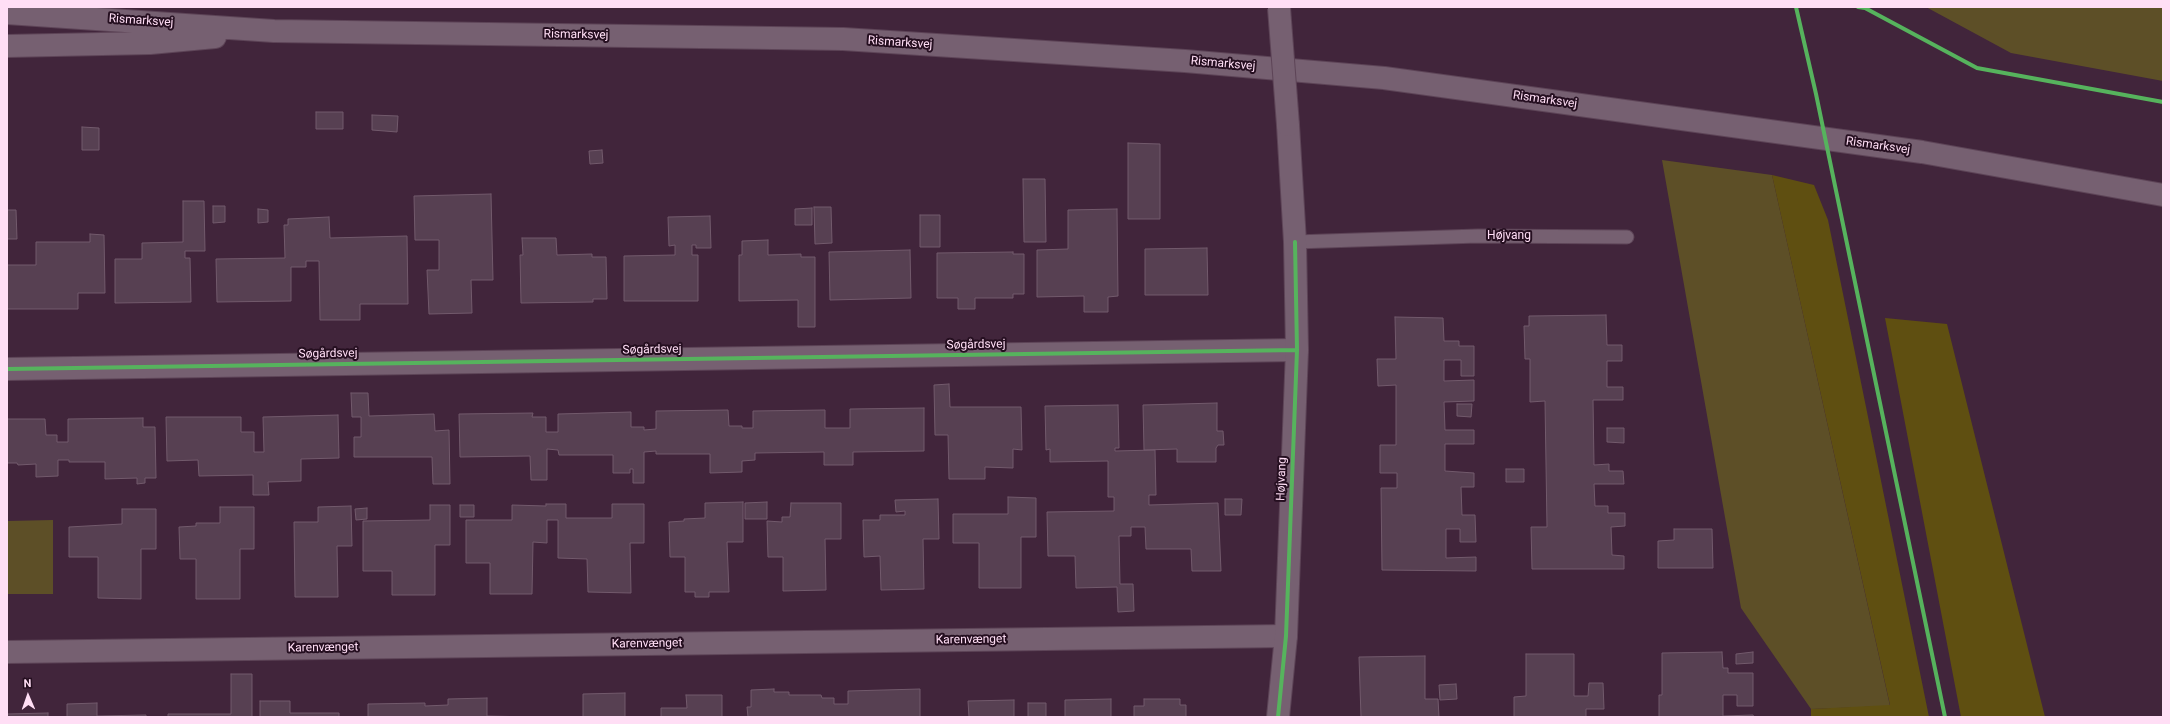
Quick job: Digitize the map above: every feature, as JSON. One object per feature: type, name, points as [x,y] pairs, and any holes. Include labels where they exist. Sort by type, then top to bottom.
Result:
[{"type":"street","name":"Højvang","points":[[1278,717],[1286,636],[1297,350],[1295,242],[1279,8]]},
{"type":"street","name":"Rismarksvej","points":[[7,13],[274,31],[843,39],[1185,61],[1384,78],[1922,152],[2163,195]]},
{"type":"street","name":"Rismarksvej","points":[[7,46],[150,43],[274,31]]},
{"type":"street","name":"Søgårdsvej","points":[[7,369],[1297,350]]},
{"type":"street","name":"Karenvænget","points":[[7,652],[1286,636]]},
{"type":"lane","name":"Højvang","points":[[1295,242],[1478,236],[1627,237]]},
{"type":"shaded area","points":[[1926,7],[2163,7],[2163,81],[2011,53]]},
{"type":"shaded area","points":[[1662,160],[1772,175],[1890,706],[1811,709],[1741,608]]},
{"type":"shaded area","points":[[1772,175],[1814,185],[1828,220],[1929,717],[1811,717],[1811,709],[1890,705]]},
{"type":"shaded area","points":[[1885,318],[1947,324],[2045,717],[1961,717]]},
{"type":"shaded area","points":[[53,520],[53,594],[7,594],[7,521]]},
{"type":"building","points":[[316,112],[343,112],[343,129],[316,129]]},
{"type":"building","points":[[372,115],[398,116],[397,132],[372,130]]},
{"type":"building","points":[[82,127],[99,128],[99,150],[82,150]]},
{"type":"building","points":[[1128,143],[1160,144],[1160,219],[1128,219]]},
{"type":"building","points":[[602,150],[603,163],[590,164],[589,151]]},
{"type":"building","points":[[1023,179],[1045,179],[1046,242],[1024,242]]},
{"type":"building","points":[[491,194],[493,280],[471,280],[472,313],[429,314],[427,270],[439,270],[439,240],[415,240],[414,196]]},
{"type":"building","points":[[183,201],[204,201],[205,251],[185,251],[185,258],[190,258],[191,302],[115,303],[115,259],[142,259],[142,243],[183,242]]},
{"type":"building","points":[[213,206],[225,206],[225,222],[213,223]]},
{"type":"building","points":[[814,207],[831,207],[832,243],[815,244]]},
{"type":"building","points":[[812,208],[812,225],[795,225],[795,209]]},
{"type":"building","points":[[258,209],[268,210],[268,222],[258,223]]},
{"type":"building","points":[[1117,209],[1118,296],[1108,297],[1108,312],[1084,312],[1084,296],[1037,297],[1037,250],[1068,249],[1068,210]]},
{"type":"building","points":[[7,210],[16,210],[17,239],[7,239]]},
{"type":"building","points":[[920,215],[940,215],[940,247],[920,247]]},
{"type":"building","points":[[710,216],[711,248],[696,248],[696,245],[692,245],[692,255],[698,255],[698,301],[624,301],[624,256],[675,255],[675,245],[669,246],[668,217]]},
{"type":"building","points":[[329,217],[330,238],[407,236],[408,304],[360,304],[360,320],[320,320],[319,261],[306,261],[306,267],[291,267],[291,301],[217,302],[216,259],[285,258],[284,225],[288,225],[288,219]]},
{"type":"building","points":[[90,234],[104,235],[105,293],[78,293],[78,309],[7,309],[7,265],[36,265],[36,242],[90,242]]},
{"type":"building","points":[[522,238],[556,238],[557,255],[592,254],[592,257],[606,257],[607,299],[593,299],[593,302],[521,303],[520,255],[523,255]]},
{"type":"building","points":[[768,240],[768,255],[801,254],[801,257],[815,257],[815,327],[798,327],[798,300],[739,301],[739,255],[742,255],[742,241]]},
{"type":"building","points":[[1207,248],[1208,295],[1145,295],[1145,249]]},
{"type":"building","points":[[910,250],[911,298],[830,300],[829,252]]},
{"type":"building","points":[[1013,252],[1013,254],[1024,254],[1024,294],[1013,294],[1013,298],[975,298],[975,309],[958,309],[958,298],[937,298],[937,253]]},
{"type":"building","points":[[1606,315],[1607,345],[1622,345],[1622,361],[1607,361],[1607,387],[1623,387],[1623,400],[1593,400],[1594,465],[1609,464],[1609,471],[1623,471],[1624,484],[1594,484],[1595,506],[1608,506],[1608,513],[1625,513],[1625,526],[1611,527],[1612,555],[1624,556],[1624,569],[1532,569],[1531,527],[1547,527],[1545,401],[1530,402],[1530,359],[1525,359],[1524,326],[1529,326],[1529,316]]},
{"type":"building","points":[[1395,317],[1443,318],[1444,341],[1459,341],[1459,346],[1474,346],[1474,376],[1461,376],[1461,360],[1444,360],[1444,381],[1474,380],[1474,401],[1444,402],[1445,430],[1474,430],[1474,444],[1445,444],[1445,471],[1474,473],[1474,487],[1461,487],[1462,515],[1475,515],[1476,542],[1460,542],[1460,529],[1446,529],[1446,558],[1476,557],[1476,571],[1382,570],[1381,488],[1397,488],[1397,473],[1380,473],[1380,445],[1396,445],[1396,385],[1378,386],[1377,359],[1396,359]]},
{"type":"building","points":[[949,384],[950,407],[1021,407],[1022,450],[1013,449],[1013,468],[985,467],[985,479],[949,479],[948,435],[935,435],[934,385]]},
{"type":"building","points":[[351,393],[368,393],[369,416],[434,414],[435,431],[449,430],[450,484],[433,484],[432,457],[354,457],[354,437],[361,437],[361,417],[352,417]]},
{"type":"building","points":[[1217,403],[1217,431],[1223,431],[1224,445],[1218,445],[1216,448],[1216,462],[1177,462],[1177,449],[1144,450],[1143,405]]},
{"type":"building","points":[[1457,404],[1472,404],[1471,417],[1457,416]]},
{"type":"building","points":[[1118,405],[1119,448],[1115,448],[1115,451],[1155,450],[1156,495],[1149,495],[1149,505],[1218,503],[1221,571],[1192,571],[1191,549],[1146,549],[1145,527],[1131,527],[1131,536],[1119,536],[1120,584],[1133,584],[1134,611],[1118,612],[1117,587],[1076,588],[1075,556],[1048,556],[1047,512],[1114,511],[1114,497],[1108,497],[1108,461],[1050,462],[1050,449],[1046,450],[1045,406]]},
{"type":"building","points":[[924,408],[924,451],[853,452],[853,465],[824,465],[824,452],[755,453],[755,460],[742,461],[742,472],[710,473],[710,454],[656,454],[656,451],[644,452],[644,483],[633,483],[633,469],[630,469],[630,473],[613,473],[613,455],[559,455],[558,450],[547,449],[547,480],[531,480],[530,456],[460,457],[459,414],[533,413],[532,417],[546,417],[546,432],[558,432],[558,414],[631,412],[631,427],[644,427],[644,430],[656,429],[656,411],[728,410],[729,426],[753,428],[753,411],[825,410],[825,428],[850,428],[850,409]]},
{"type":"building","points":[[338,415],[339,458],[301,459],[301,481],[268,482],[269,495],[253,495],[253,475],[199,476],[198,460],[167,461],[166,417],[241,417],[241,432],[254,432],[254,452],[264,452],[263,417]]},
{"type":"building","points":[[143,418],[143,427],[155,427],[156,478],[145,478],[145,483],[137,484],[137,478],[105,479],[105,462],[69,462],[69,460],[58,460],[58,476],[36,477],[36,464],[18,465],[17,463],[7,463],[7,419],[45,419],[46,435],[57,435],[57,442],[68,442],[68,419]]},
{"type":"building","points":[[1607,428],[1624,428],[1624,443],[1607,442]]},
{"type":"building","points":[[1506,469],[1524,469],[1524,482],[1506,482]]},
{"type":"building","points":[[1008,497],[1036,498],[1036,537],[1021,537],[1021,588],[979,588],[979,543],[953,543],[953,514],[1008,514]]},
{"type":"building","points":[[938,499],[939,539],[923,539],[924,589],[881,590],[880,556],[864,557],[863,520],[880,520],[880,515],[905,515],[905,511],[896,512],[895,500]]},
{"type":"building","points":[[1225,499],[1242,499],[1241,515],[1225,515]]},
{"type":"building","points":[[743,502],[743,542],[727,542],[729,592],[709,592],[709,597],[695,597],[695,592],[685,592],[685,557],[670,557],[669,522],[684,521],[684,519],[705,518],[705,503]]},
{"type":"building","points":[[767,502],[767,519],[745,519],[745,503]]},
{"type":"building","points":[[791,503],[841,503],[841,539],[825,539],[826,590],[783,591],[783,557],[768,557],[767,521],[782,522],[782,517],[790,517]]},
{"type":"building","points":[[546,504],[566,504],[566,518],[612,518],[612,504],[644,504],[644,543],[630,543],[631,593],[588,592],[587,559],[558,558],[558,520],[547,520],[547,543],[533,542],[532,594],[490,594],[490,563],[466,563],[466,520],[512,520],[512,505],[546,506]]},
{"type":"building","points":[[430,505],[450,505],[450,545],[435,545],[435,595],[392,595],[392,571],[363,571],[363,521],[430,520]]},
{"type":"building","points":[[460,505],[474,505],[474,517],[460,517]]},
{"type":"building","points":[[351,506],[352,546],[337,546],[338,597],[295,597],[294,522],[318,522],[318,507]]},
{"type":"building","points":[[220,507],[254,507],[254,549],[240,549],[240,599],[196,599],[196,559],[180,559],[179,527],[196,526],[196,523],[220,523]]},
{"type":"building","points":[[367,508],[367,519],[356,520],[355,509]]},
{"type":"building","points":[[122,509],[156,509],[156,549],[141,549],[141,599],[98,598],[98,557],[69,557],[69,527],[122,524]]},
{"type":"building","points":[[1674,529],[1712,529],[1713,568],[1658,568],[1658,541],[1674,540]]},
{"type":"building","points":[[1722,652],[1723,668],[1728,668],[1728,673],[1753,673],[1753,706],[1737,706],[1737,695],[1723,695],[1723,716],[1753,715],[1754,717],[1659,717],[1659,695],[1662,695],[1662,653]]},
{"type":"building","points":[[1753,652],[1753,663],[1736,664],[1736,654]]},
{"type":"building","points":[[1526,654],[1574,654],[1574,696],[1588,696],[1589,683],[1603,683],[1604,709],[1586,709],[1586,717],[1514,717],[1514,697],[1526,696]]},
{"type":"building","points":[[1425,656],[1425,699],[1438,699],[1439,717],[1361,717],[1359,657]]},
{"type":"building","points":[[231,674],[252,674],[252,717],[168,717],[168,714],[231,714]]},
{"type":"building","points":[[1456,684],[1457,699],[1440,700],[1439,685]]},
{"type":"building","points":[[774,689],[774,692],[789,692],[789,695],[821,695],[822,698],[834,698],[834,704],[848,704],[848,691],[920,689],[920,717],[748,717],[747,707],[751,707],[751,690]]},
{"type":"building","points":[[625,693],[625,717],[583,717],[583,694]]},
{"type":"building","points":[[686,695],[722,695],[722,717],[661,717],[661,708],[687,708]]},
{"type":"building","points":[[487,698],[487,716],[533,717],[368,717],[368,704],[425,703],[425,706],[448,705],[448,699]]},
{"type":"building","points":[[1111,699],[1111,717],[1065,717],[1065,700]]},
{"type":"building","points":[[1144,699],[1180,699],[1180,705],[1186,705],[1186,717],[1134,717],[1134,706],[1144,706]]},
{"type":"building","points":[[1014,700],[1014,717],[969,717],[968,701]]},
{"type":"building","points":[[260,701],[290,701],[290,713],[339,713],[339,717],[260,717]]},
{"type":"building","points":[[97,703],[97,716],[146,715],[146,717],[67,717],[67,704]]},
{"type":"building","points":[[1028,703],[1046,703],[1046,717],[1028,717]]},
{"type":"building","points":[[48,713],[48,717],[7,717],[7,714]]},
{"type":"cycle path","points":[[1796,7],[1816,94],[1945,717]]},
{"type":"cycle path","points":[[1858,7],[1865,8],[1977,68],[2163,102]]},
{"type":"cycle path","points":[[1278,717],[1286,636],[1297,350],[1295,242]]},
{"type":"cycle path","points":[[7,369],[1297,350]]}]
